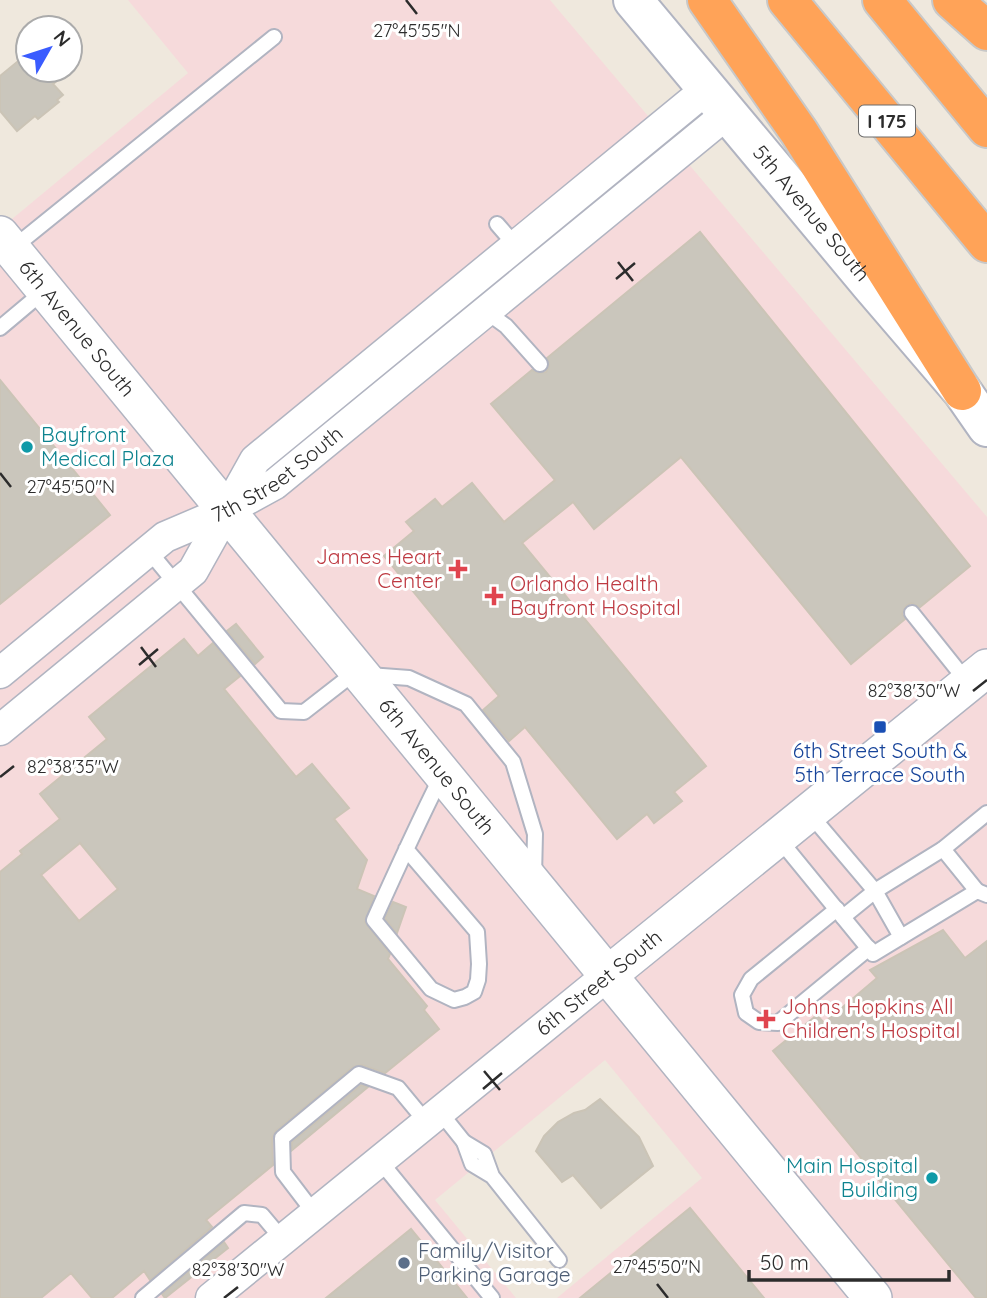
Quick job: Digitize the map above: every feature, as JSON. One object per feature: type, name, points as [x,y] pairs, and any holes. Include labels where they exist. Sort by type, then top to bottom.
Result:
[{"type":"highway","points":[[707,0],[799,132],[962,391]]},
{"type":"highway","name":"I 175","points":[[787,0],[987,243]]},
{"type":"highway","points":[[882,0],[987,128]]},
{"type":"highway","points":[[952,0],[987,32]]},
{"type":"main road","name":"5th Avenue South","points":[[633,0],[962,391],[987,427]]},
{"type":"street","name":"7th Street South","points":[[226,511],[255,460],[465,288],[506,235],[718,101]]},
{"type":"street","name":"7th Street South","points":[[226,511],[275,484],[485,312],[718,101]]},
{"type":"street","name":"6th Avenue South","points":[[6,242],[873,1298]]},
{"type":"street","points":[[0,673],[165,537],[226,511]]},
{"type":"street","points":[[0,730],[193,571],[226,511]]},
{"type":"street","name":"6th Street South","points":[[217,1296],[978,676]]},
{"type":"lane","points":[[6,242],[274,37]]},
{"type":"lane","points":[[465,288],[485,312],[506,326],[540,364]]},
{"type":"lane","points":[[0,328],[45,290]]},
{"type":"lane","points":[[149,551],[281,710],[304,712],[359,672],[409,678],[466,705],[513,762],[535,834],[533,884]]},
{"type":"lane","points":[[912,614],[978,676]]},
{"type":"lane","points":[[406,849],[477,932],[478,980],[474,992],[465,997],[454,1000],[432,989],[374,920],[406,849],[443,774]]},
{"type":"lane","points":[[809,813],[875,891],[901,937]]},
{"type":"lane","points":[[869,948],[778,1023],[759,1022],[746,1013],[742,995],[751,979],[840,913],[943,849],[987,813]]},
{"type":"lane","points":[[778,838],[873,954],[982,893],[943,849]]},
{"type":"lane","points":[[315,1214],[283,1172],[282,1138],[359,1073],[398,1088],[464,1142],[484,1154],[492,1176],[559,1260]]},
{"type":"lane","points":[[380,1161],[492,1298]]},
{"type":"lane","points":[[143,1298],[244,1213],[262,1215],[283,1240]]},
{"type":"shaded area","name":"Orlando Health Bayfront Hospital","points":[[128,0],[550,0],[987,517],[987,1298],[557,1298],[702,1178],[605,1060],[435,1200],[516,1298],[0,1298],[0,229],[188,73]]},
{"type":"building","points":[[14,64],[14,84],[53,84],[63,95],[57,100],[59,102],[38,119],[35,116],[17,131],[0,111],[0,76]]},
{"type":"building","points":[[700,232],[970,566],[920,607],[911,603],[906,606],[902,614],[905,619],[851,664],[681,457],[594,529],[573,502],[522,543],[706,766],[674,792],[682,801],[654,823],[647,814],[617,839],[525,727],[509,741],[483,710],[499,696],[384,556],[414,531],[406,522],[435,499],[442,507],[472,483],[504,522],[555,480],[491,404],[532,370],[538,373],[546,372],[549,366],[547,358]]},
{"type":"building","name":"Bayfront Medical Plaza","points":[[0,380],[110,515],[0,604]]},
{"type":"building","points":[[236,624],[263,657],[255,664],[227,631]]},
{"type":"building","points":[[184,639],[198,656],[213,643],[240,676],[224,689],[296,777],[312,764],[349,808],[334,819],[367,860],[357,889],[374,896],[365,922],[390,954],[388,959],[427,1006],[424,1010],[439,1029],[385,1073],[362,1065],[353,1067],[276,1131],[272,1138],[273,1165],[206,1220],[212,1227],[150,1280],[144,1271],[112,1298],[92,1298],[71,1273],[41,1298],[0,1298],[0,872],[22,854],[20,851],[60,819],[40,794],[107,739],[89,717]],"holes":[[[80,843],[118,889],[79,921],[41,875]]]},
{"type":"building","points":[[393,902],[406,907],[397,933],[385,918]]},
{"type":"building","name":"Main Hospital Building","points":[[943,930],[965,958],[987,941],[987,1298],[976,1298],[773,1051],[817,1015],[824,1023],[877,978],[870,970]]},
{"type":"building","points":[[361,1085],[368,1087],[292,1150],[292,1142]]},
{"type":"building","points":[[600,1099],[639,1137],[653,1166],[601,1208],[573,1175],[562,1182],[536,1151],[544,1136],[558,1122],[585,1110]]},
{"type":"building","points":[[690,1208],[764,1298],[580,1298]]},
{"type":"building","name":"Family/Visitor Parking Garage","points":[[411,1229],[467,1298],[326,1298]]},
{"type":"building","points":[[224,1242],[228,1248],[165,1298],[162,1294]]},
{"type":"place","name":"Bayfront Medical Plaza","points":[[27,447]]},
{"type":"place","name":"James Heart Center","points":[[458,569]]},
{"type":"place","name":"Orlando Health Bayfront Hospital","points":[[494,596]]},
{"type":"place","name":"6th Street South & 5th Terrace South","points":[[880,727]]},
{"type":"place","name":"Johns Hopkins All Children's Hospital","points":[[766,1019]]},
{"type":"place","name":"Main Hospital Building","points":[[932,1178]]},
{"type":"place","name":"Family/Visitor Parking Garage","points":[[404,1263]]}]
